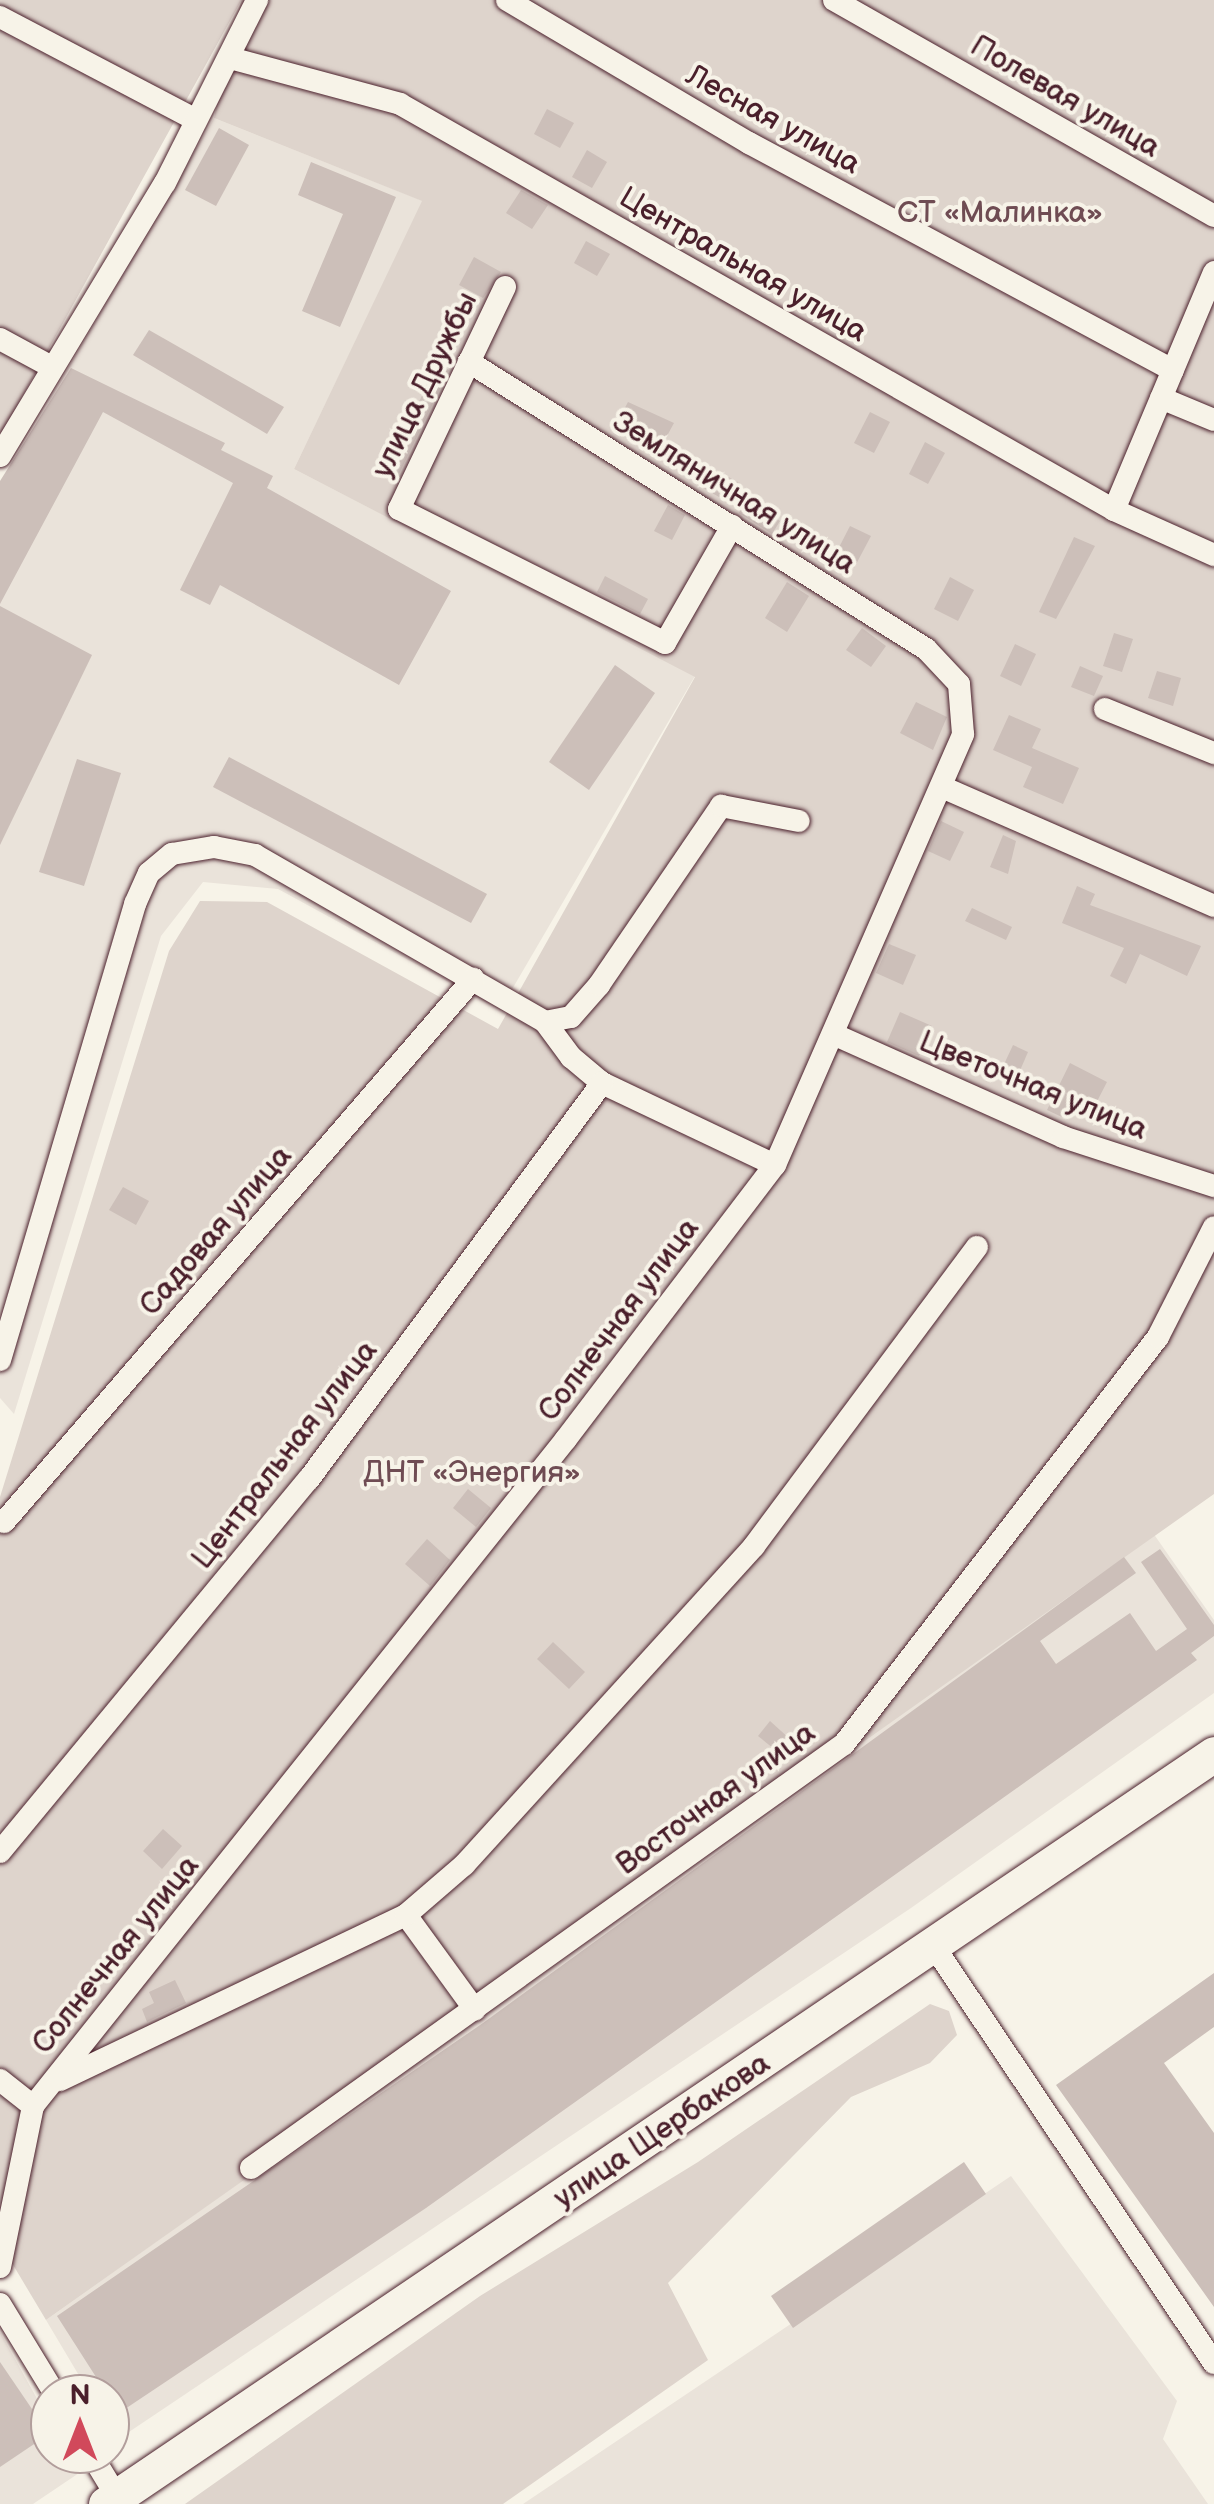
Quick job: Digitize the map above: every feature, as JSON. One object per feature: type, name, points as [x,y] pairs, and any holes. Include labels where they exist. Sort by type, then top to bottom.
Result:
[{"type":"main road","name":"улица Щербакова","points":[[111,2500],[935,1948],[1214,1754]]},
{"type":"street","points":[[0,456],[50,366],[165,183],[192,118],[230,58],[256,0]]},
{"type":"street","name":"Лесная улица","points":[[507,0],[749,143],[1173,370]]},
{"type":"street","name":"Полевая улица","points":[[834,0],[1214,216]]},
{"type":"street","points":[[0,17],[192,118]]},
{"type":"street","name":"Центральная улица","points":[[230,58],[400,104],[1114,510],[1214,555]]},
{"type":"street","points":[[1114,510],[1213,276]]},
{"type":"street","name":"улица Дружбы","points":[[505,288],[399,508],[665,643],[732,526]]},
{"type":"street","points":[[0,339],[50,366]]},
{"type":"street","name":"Земляничная улица","points":[[469,362],[926,648],[959,684]]},
{"type":"street","points":[[1161,398],[1214,420]]},
{"type":"street","name":"Солнечная улица","points":[[34,2106],[566,1439],[775,1165],[964,734],[959,684]]},
{"type":"street","points":[[1106,708],[1214,753]]},
{"type":"street","points":[[942,786],[1214,906]]},
{"type":"street","points":[[545,1022],[572,1017],[600,985],[721,806],[799,821]]},
{"type":"street","points":[[0,1360],[149,873],[172,854],[214,847],[255,855],[545,1022],[571,1057],[602,1083],[775,1165]]},
{"type":"street","name":"Садовая улица","points":[[4,1522],[473,978]]},
{"type":"street","name":"Цветочная улица","points":[[833,1034],[1063,1138],[1214,1186]]},
{"type":"street","name":"Центральная улица","points":[[0,1852],[309,1479],[602,1083]]},
{"type":"street","name":"Восточная улица","points":[[250,2168],[844,1744],[1158,1337],[1214,1227]]},
{"type":"street","points":[[52,2084],[406,1915],[464,1865],[754,1546],[977,1247]]},
{"type":"street","points":[[406,1915],[475,2010]]},
{"type":"street","points":[[935,1948],[1214,2364]]},
{"type":"street","points":[[0,2080],[34,2106],[0,2267]]},
{"type":"street","points":[[0,2304],[42,2374]]},
{"type":"street","points":[[100,2474],[111,2500]]},
{"type":"shaded area","points":[[214,118],[423,201],[294,469],[695,676],[500,1010],[278,889],[203,882],[161,936],[14,1414],[0,1398],[0,485]]},
{"type":"shaded area","points":[[1153,1533],[1214,1620],[1214,1693],[911,1908],[130,2431],[130,2374],[78,2374],[46,2320]]},
{"type":"shaded area","points":[[1011,2176],[1177,2401],[1163,2439],[1208,2504],[523,2504]]},
{"type":"shaded area","points":[[0,2332],[30,2386],[30,2474],[78,2474],[33,2504],[0,2504]]},
{"type":"green space","name":"ДНТ «Энергия»","points":[[0,0],[1214,0],[1214,1494],[46,2320],[0,2243],[0,1497],[169,951],[200,901],[267,902],[498,1029],[695,677],[294,469],[422,201],[214,118],[241,1],[0,437]]},
{"type":"green space","points":[[930,2004],[949,2011],[957,2035],[930,2063],[851,2097],[668,2283],[708,2360],[503,2504],[185,2504],[480,2296],[698,2162]]},
{"type":"building","points":[[547,109],[574,123],[560,148],[534,134]]},
{"type":"building","points":[[219,128],[249,145],[216,206],[185,190]]},
{"type":"building","points":[[587,150],[607,162],[592,188],[572,177]]},
{"type":"building","points":[[311,162],[396,197],[340,327],[302,311],[343,214],[298,195]]},
{"type":"building","points":[[521,190],[548,205],[532,229],[506,213]]},
{"type":"building","points":[[586,241],[610,254],[597,276],[574,263]]},
{"type":"building","points":[[474,257],[501,272],[483,298],[459,285]]},
{"type":"building","points":[[149,330],[284,407],[267,434],[133,355]]},
{"type":"building","points":[[438,365],[449,370],[398,476],[384,469]]},
{"type":"building","points":[[71,368],[225,443],[221,450],[273,476],[267,488],[451,591],[399,685],[220,585],[210,605],[180,590],[233,483],[103,412],[0,604],[0,481]]},
{"type":"building","points":[[628,402],[674,423],[661,447],[633,432],[629,439],[613,430]]},
{"type":"building","points":[[870,412],[890,422],[874,453],[854,443]]},
{"type":"building","points":[[925,442],[945,453],[928,484],[909,474]]},
{"type":"building","points":[[713,469],[740,483],[730,503],[703,488]]},
{"type":"building","points":[[746,499],[780,521],[772,534],[739,513]]},
{"type":"building","points":[[668,505],[685,515],[672,540],[654,531]]},
{"type":"building","points":[[850,526],[871,536],[854,568],[834,557]]},
{"type":"building","points":[[1074,537],[1095,546],[1056,619],[1039,612]]},
{"type":"building","points":[[605,576],[648,599],[640,614],[597,592]]},
{"type":"building","points":[[950,577],[974,590],[958,621],[934,609]]},
{"type":"building","points":[[787,582],[809,596],[787,632],[765,618]]},
{"type":"building","points":[[0,606],[92,655],[0,845]]},
{"type":"building","points":[[862,628],[886,646],[871,667],[846,650]]},
{"type":"building","points":[[1114,633],[1133,639],[1122,672],[1103,666]]},
{"type":"building","points":[[1015,644],[1036,654],[1021,686],[1000,676]]},
{"type":"building","points":[[615,665],[655,693],[589,790],[549,762]]},
{"type":"building","points":[[1080,666],[1103,676],[1094,696],[1071,687]]},
{"type":"building","points":[[1157,671],[1181,678],[1173,706],[1148,698]]},
{"type":"building","points":[[916,702],[947,717],[933,750],[900,733]]},
{"type":"building","points":[[1009,715],[1041,729],[1032,748],[1079,768],[1063,804],[1023,787],[1032,767],[993,750]]},
{"type":"building","points":[[229,757],[487,894],[471,923],[213,787]]},
{"type":"building","points":[[77,759],[121,773],[84,886],[39,872]]},
{"type":"building","points":[[941,821],[964,832],[950,861],[928,851]]},
{"type":"building","points":[[1003,835],[1016,841],[1008,874],[990,867]]},
{"type":"building","points":[[1077,886],[1095,894],[1090,905],[1201,946],[1187,976],[1140,954],[1126,984],[1110,976],[1124,948],[1062,923]]},
{"type":"building","points":[[972,908],[1012,927],[1006,940],[965,921]]},
{"type":"building","points":[[889,944],[916,955],[903,985],[876,973]]},
{"type":"building","points":[[900,1012],[932,1026],[919,1056],[887,1042]]},
{"type":"building","points":[[1013,1045],[1028,1052],[1015,1082],[999,1075]]},
{"type":"building","points":[[1070,1063],[1107,1082],[1090,1115],[1065,1111],[1062,1117],[1047,1110]]},
{"type":"building","points":[[123,1187],[149,1201],[136,1225],[109,1210]]},
{"type":"building","points":[[468,1489],[491,1508],[476,1527],[453,1508]]},
{"type":"building","points":[[427,1539],[450,1560],[430,1586],[405,1564]]},
{"type":"building","points":[[1160,1549],[1214,1625],[1214,1636],[1191,1653],[1197,1660],[426,2208],[130,2406],[130,2374],[94,2374],[57,2316],[483,2023],[1124,1557],[1136,1573],[1040,1641],[1056,1664],[1130,1613],[1156,1651],[1187,1629],[1141,1562]]},
{"type":"building","points":[[553,1642],[585,1672],[569,1689],[537,1659]]},
{"type":"building","points":[[770,1721],[791,1740],[779,1753],[758,1736]]},
{"type":"building","points":[[163,1829],[182,1846],[162,1869],[143,1851]]},
{"type":"building","points":[[1214,1973],[1214,2027],[1164,2063],[1214,2133],[1214,2307],[1056,2085]]},
{"type":"building","points":[[175,1980],[186,2003],[147,2022],[142,2009],[154,2003],[149,1992]]},
{"type":"building","points":[[964,2162],[986,2194],[793,2328],[771,2296]]},
{"type":"building","points":[[0,2362],[30,2406],[30,2447],[0,2467]]},
{"type":"park label","name":"CТ «Малинка»","points":[[1000,213]]}]
